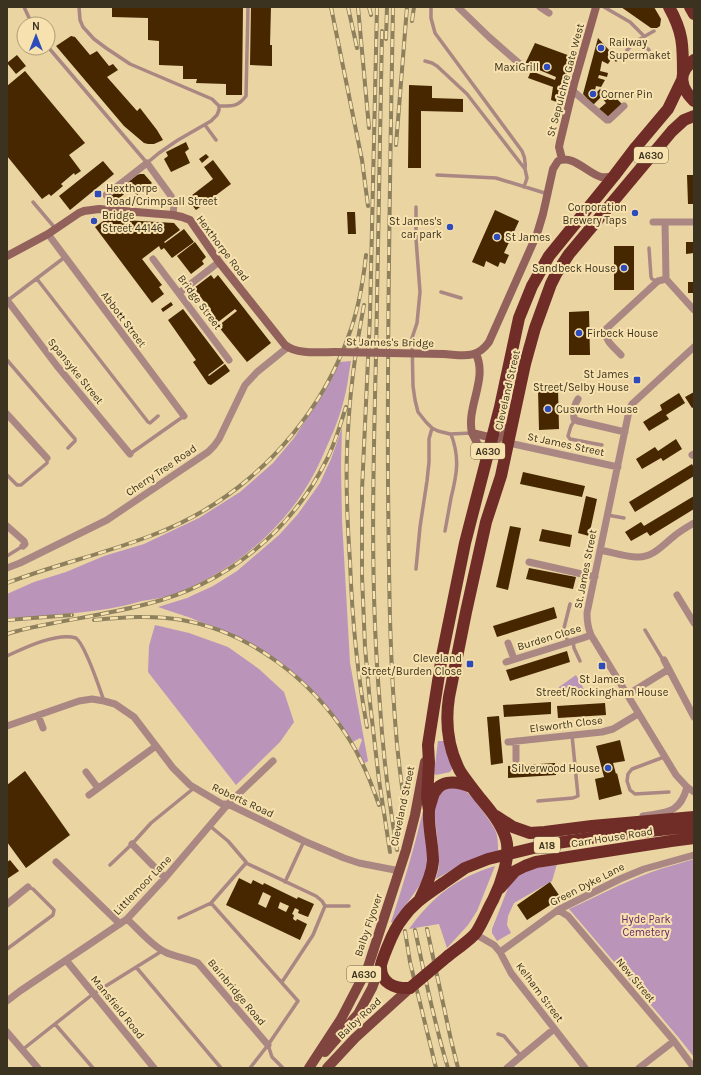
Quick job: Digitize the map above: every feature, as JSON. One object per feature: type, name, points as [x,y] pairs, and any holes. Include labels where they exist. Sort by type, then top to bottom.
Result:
[{"type":"highway","name":"A630","points":[[669,7],[681,34],[683,55],[682,77]]},
{"type":"highway","points":[[690,7],[694,14]]},
{"type":"highway","points":[[694,60],[687,66],[682,77],[686,92],[694,101]]},
{"type":"highway","name":"Cleveland Street","points":[[429,810],[427,797],[429,763],[428,745],[442,656],[465,544],[500,407],[519,318],[529,292],[550,256],[607,179],[668,109],[682,77]]},
{"type":"highway","name":"Cleveland Street","points":[[471,786],[461,772],[454,757],[450,744],[447,710],[466,612],[486,522],[501,476],[527,357],[536,328],[551,284],[562,263],[674,128],[684,120],[694,116]]},
{"type":"highway","name":"Balby Flyover","points":[[420,899],[430,877],[432,868],[429,810],[433,795],[437,788],[442,784],[456,782],[471,786]]},
{"type":"highway","name":"A630","points":[[381,964],[384,980],[397,987],[410,988],[475,934],[497,892],[506,864],[506,840],[492,813],[471,786]]},
{"type":"highway","name":"A18","points":[[492,813],[513,827],[530,833],[694,817]]},
{"type":"highway","name":"Carr House Road","points":[[659,830],[694,826]]},
{"type":"highway","name":"Balby Flyover","points":[[381,964],[391,939],[402,919],[411,907],[420,899],[466,868],[488,859],[550,844],[659,830]]},
{"type":"highway","name":"Carr House Road","points":[[497,892],[515,871],[536,862],[694,838]]},
{"type":"main road","name":"Cleveland Street","points":[[400,871],[414,816],[428,745]]},
{"type":"main road","name":"Balby Flyover","points":[[310,1068],[341,1019],[368,967],[400,871]]},
{"type":"main road","name":"Balby Flyover","points":[[310,1068],[341,1035],[358,1014],[372,988],[381,964]]},
{"type":"main road","name":"Balby Road","points":[[327,1068],[355,1038],[410,988]]},
{"type":"street","points":[[458,7],[494,42],[521,65]]},
{"type":"street","points":[[540,7],[549,12]]},
{"type":"street","name":"St Sepulchre Gate West","points":[[562,159],[559,147],[560,142],[596,7]]},
{"type":"street","points":[[573,90],[607,120],[624,106]]},
{"type":"street","points":[[486,462],[472,433],[471,426],[480,370],[479,361],[476,354],[484,349],[489,342],[537,234],[554,169],[558,161],[565,158],[572,160],[607,179],[612,186],[614,193],[613,200]]},
{"type":"street","points":[[106,195],[147,163],[171,196],[174,205],[173,215]]},
{"type":"street","name":"Hexthorpe Road","points":[[7,256],[48,234],[84,211],[99,209],[182,217],[190,220],[219,262],[288,347]]},
{"type":"street","points":[[653,222],[694,222]]},
{"type":"street","points":[[665,222],[666,279],[694,310]]},
{"type":"street","name":"Abbott Street","points":[[48,234],[184,416]]},
{"type":"street","name":"Bridge Street","points":[[153,259],[229,360]]},
{"type":"street","points":[[179,292],[219,262]]},
{"type":"street","points":[[621,355],[605,336],[606,329],[658,281],[666,279]]},
{"type":"street","name":"Spansyke Street","points":[[7,300],[62,372],[130,454]]},
{"type":"street","name":"St James's Bridge","points":[[288,347],[302,351],[476,354]]},
{"type":"street","name":"Cherry Tree Road","points":[[7,568],[107,520],[208,452],[219,440],[245,385],[257,372],[288,347]]},
{"type":"street","name":"St. James Street","points":[[694,347],[632,404],[629,411],[587,613],[588,629],[626,695],[676,775],[694,792]]},
{"type":"street","points":[[578,399],[574,408],[574,419],[625,432]]},
{"type":"street","points":[[7,414],[47,458]]},
{"type":"street","points":[[472,433],[497,439],[502,437],[513,420]]},
{"type":"street","name":"St James Street","points":[[509,443],[618,467]]},
{"type":"street","points":[[600,550],[637,557],[645,556],[661,548],[676,534],[694,523]]},
{"type":"street","points":[[7,526],[24,541],[25,544],[23,546]]},
{"type":"street","points":[[529,562],[595,577]]},
{"type":"street","points":[[677,596],[694,623]]},
{"type":"street","name":"Burden Close","points":[[506,662],[591,635]]},
{"type":"street","name":"Burden Close","points":[[508,643],[514,659]]},
{"type":"street","points":[[664,660],[694,717]]},
{"type":"street","points":[[626,695],[669,670]]},
{"type":"street","name":"Roberts Road","points":[[7,726],[79,701],[92,699],[115,704],[134,717],[173,768],[194,788],[222,804],[228,804],[304,842],[349,860],[400,871]]},
{"type":"street","name":"Elsworth Close","points":[[516,760],[512,742],[602,732],[613,729],[638,714]]},
{"type":"street","points":[[38,715],[43,728]]},
{"type":"street","points":[[90,794],[156,746]]},
{"type":"street","name":"Littlemoor Lane","points":[[7,1001],[127,919],[165,878],[228,804],[274,761]]},
{"type":"street","points":[[86,772],[98,788]]},
{"type":"street","points":[[592,826],[668,812],[679,805],[684,797],[687,787]]},
{"type":"street","points":[[132,844],[165,878]]},
{"type":"street","name":"Green Dyke Lane","points":[[500,952],[558,910],[620,879],[644,869],[694,855]]},
{"type":"street","points":[[56,862],[120,924]]},
{"type":"street","points":[[7,904],[28,887]]},
{"type":"street","name":"New Street","points":[[558,910],[568,916],[674,1041],[694,1068]]},
{"type":"street","name":"Bainbridge Road","points":[[127,919],[158,949],[167,953],[191,959],[198,963],[268,1045]]},
{"type":"street","name":"Kelham Street","points":[[475,934],[494,945],[500,952],[511,973],[585,1068]]},
{"type":"street","name":"Mansfield Road","points":[[66,960],[154,1068]]},
{"type":"street","points":[[507,1068],[554,1028]]},
{"type":"street","points":[[7,1032],[38,1068]]},
{"type":"street","points":[[639,1068],[674,1041]]},
{"type":"lane","points":[[79,7],[80,20],[83,27],[94,39],[106,48],[130,64],[212,99],[219,106],[235,105],[241,102],[246,96],[248,7]]},
{"type":"lane","points":[[431,7],[431,18],[435,33],[522,150],[526,164],[526,178],[524,187]]},
{"type":"lane","points":[[604,7],[630,22],[644,36]]},
{"type":"lane","points":[[627,50],[638,40],[654,31]]},
{"type":"lane","points":[[638,40],[649,50]]},
{"type":"lane","points":[[56,56],[147,163],[190,132],[211,121],[217,115],[219,106]]},
{"type":"lane","points":[[425,61],[437,66],[467,94],[525,169]]},
{"type":"lane","points":[[205,125],[216,140]]},
{"type":"lane","points":[[437,176],[496,178],[548,194]]},
{"type":"lane","points":[[33,202],[56,229]]},
{"type":"lane","points":[[416,207],[416,239],[420,292],[418,323],[412,338],[413,386],[415,400],[418,412],[426,422],[438,432],[451,434],[472,433]]},
{"type":"lane","points":[[649,248],[651,276],[652,279],[658,281]]},
{"type":"lane","points":[[7,300],[65,257]]},
{"type":"lane","points":[[36,279],[148,422],[150,423],[158,416]]},
{"type":"lane","points":[[441,292],[461,298]]},
{"type":"lane","points":[[7,360],[75,439],[75,441],[68,448]]},
{"type":"lane","points":[[130,454],[184,416]]},
{"type":"lane","points":[[576,420],[571,426],[568,436],[570,439],[602,445]]},
{"type":"lane","points":[[416,569],[429,462],[429,439],[432,428]]},
{"type":"lane","points":[[445,531],[457,475],[455,443],[451,434]]},
{"type":"lane","points":[[7,475],[17,485],[21,485],[47,463],[47,458]]},
{"type":"lane","points":[[608,515],[624,518]]},
{"type":"lane","points":[[7,556],[23,546]]},
{"type":"lane","points":[[570,604],[564,628],[580,661]]},
{"type":"lane","points":[[645,630],[664,660]]},
{"type":"lane","points":[[7,656],[23,648],[44,641],[64,637],[76,638],[91,667],[104,701]]},
{"type":"lane","points":[[538,801],[573,798],[578,796],[572,735]]},
{"type":"lane","points":[[664,757],[632,769],[628,774],[627,782],[630,790],[635,794],[669,792]]},
{"type":"lane","points":[[110,865],[151,823],[194,788]]},
{"type":"lane","points":[[210,826],[228,841],[246,863],[316,896],[325,906]]},
{"type":"lane","points":[[285,882],[304,842]]},
{"type":"lane","points":[[180,918],[211,903],[246,863]]},
{"type":"lane","points":[[7,949],[53,916],[54,910],[33,889],[28,887]]},
{"type":"lane","points":[[211,903],[298,1001],[268,1045],[250,1068]]},
{"type":"lane","points":[[325,906],[349,906]]},
{"type":"lane","points":[[282,982],[313,935],[325,906]]},
{"type":"lane","points":[[22,1050],[93,994],[162,951]]},
{"type":"lane","points":[[136,967],[221,1068]]},
{"type":"lane","points":[[56,1024],[93,1068]]},
{"type":"lane","points":[[498,1034],[504,1036],[521,1056]]},
{"type":"lane","points":[[268,1045],[272,1057],[283,1068]]},
{"type":"green space","points":[[351,361],[346,391],[340,412],[322,459],[302,494],[290,511],[276,527],[245,555],[210,578],[169,596],[95,611],[7,618],[7,594],[34,582],[66,572],[104,556],[144,544],[199,518],[240,492],[273,463],[294,438],[313,409],[340,362]]},
{"type":"green space","points":[[342,428],[342,520],[350,663],[368,761],[363,764],[357,754],[362,740],[360,738],[351,743],[329,713],[308,689],[283,666],[237,637],[191,618],[158,607],[187,598],[213,586],[237,571],[279,535],[298,514],[320,483],[331,459]]},
{"type":"green space","points":[[155,625],[189,633],[228,647],[259,669],[284,692],[294,722],[280,742],[236,785],[148,672],[149,646]]},
{"type":"green space","points":[[576,675],[586,693],[559,694],[559,687]]},
{"type":"green space","points":[[438,741],[444,741],[452,769],[450,772],[436,775],[434,773]]},
{"type":"green space","points":[[450,787],[463,790],[468,793],[477,803],[496,832],[498,839],[498,851],[457,867],[436,879],[439,866],[439,856],[434,808],[441,792]]},
{"type":"green space","points":[[423,811],[428,859],[426,870],[420,885],[393,923],[391,922]]},
{"type":"green space","name":"Hyde Park Cemetery","points":[[694,859],[694,1057],[569,909],[639,877]]},
{"type":"green space","points":[[557,864],[552,881],[514,903],[508,916],[507,925],[511,933],[497,941],[492,933],[492,929],[510,883],[516,876],[531,869]]},
{"type":"green space","points":[[495,866],[477,911],[468,925],[447,948],[439,924],[409,929],[427,907],[446,890],[468,876]]},
{"type":"building","points":[[112,7],[243,7],[242,95],[226,95],[226,84],[196,83],[197,79],[183,79],[183,66],[159,65],[159,41],[148,40],[148,18],[112,17]]},
{"type":"building","points":[[251,7],[271,7],[270,45],[272,45],[272,66],[250,65]]},
{"type":"building","points":[[621,7],[654,7],[661,19],[660,26],[657,28],[651,28]]},
{"type":"building","points":[[71,36],[75,37],[90,55],[97,51],[109,66],[113,64],[118,70],[107,77],[137,111],[140,108],[163,140],[154,144],[144,143],[124,126],[56,46]]},
{"type":"building","points":[[598,38],[618,60],[616,62],[612,58],[608,64],[602,61],[600,71],[608,73],[607,77],[599,75],[598,78],[605,80],[601,87],[596,86],[595,90],[597,92],[600,89],[604,93],[593,105],[583,94]]},
{"type":"building","points":[[535,43],[573,57],[565,80],[560,103],[551,100],[553,87],[528,78],[531,71],[555,80],[556,77],[525,64]]},
{"type":"building","points":[[18,56],[26,66],[16,74],[7,63]]},
{"type":"building","points":[[25,71],[85,143],[69,155],[81,171],[75,175],[74,173],[61,184],[63,186],[51,196],[49,194],[42,199],[7,156],[7,86]]},
{"type":"building","points":[[409,85],[432,86],[432,98],[463,99],[463,112],[421,111],[421,168],[408,168]]},
{"type":"building","points":[[610,92],[622,104],[608,117],[599,109],[606,103],[603,99]]},
{"type":"building","points":[[186,142],[189,149],[185,152],[190,163],[171,172],[164,159],[168,156],[166,152]]},
{"type":"building","points":[[206,154],[209,157],[202,163],[199,159]]},
{"type":"building","points":[[213,160],[231,184],[196,210],[187,199],[213,179],[204,167]]},
{"type":"building","points":[[103,161],[114,174],[70,210],[59,196]]},
{"type":"building","points":[[144,174],[152,183],[136,196],[130,189],[116,201],[111,196],[137,175]]},
{"type":"building","points":[[687,175],[694,175],[694,204],[688,204]]},
{"type":"building","name":"St James","points":[[495,210],[519,221],[504,253],[509,255],[505,264],[500,262],[498,267],[486,261],[484,267],[472,262]]},
{"type":"building","points":[[347,212],[355,212],[356,234],[348,234]]},
{"type":"building","name":"Bridge Street 44146","points":[[94,216],[98,222],[94,225],[90,220]]},
{"type":"building","points":[[106,219],[174,223],[180,230],[164,242],[165,243],[184,229],[194,242],[172,258],[164,248],[161,250],[159,246],[142,259],[162,285],[159,287],[164,294],[152,303],[95,227]]},
{"type":"building","points":[[195,242],[206,257],[202,261],[204,264],[191,274],[177,256]]},
{"type":"building","points":[[686,242],[694,242],[694,253],[686,254]]},
{"type":"building","name":"Sandbeck House","points":[[614,246],[634,246],[634,290],[614,290]]},
{"type":"building","points":[[211,275],[214,279],[218,275],[271,343],[247,362],[218,326],[237,311],[235,309],[213,326],[208,319],[214,315],[194,288]]},
{"type":"building","points":[[688,282],[694,282],[694,293],[688,293]]},
{"type":"building","points":[[171,302],[173,305],[163,312],[161,309]]},
{"type":"building","points":[[183,309],[224,363],[208,375],[209,376],[225,364],[230,371],[211,385],[208,384],[193,362],[196,360],[168,320]]},
{"type":"building","name":"Firbeck House","points":[[589,311],[590,355],[569,355],[569,312]]},
{"type":"building","name":"Cusworth House","points":[[558,388],[559,429],[539,430],[538,389]]},
{"type":"building","points":[[694,392],[694,407],[692,408],[685,397]]},
{"type":"building","points":[[679,393],[685,403],[666,415],[669,419],[649,431],[643,422],[662,410],[660,405]]},
{"type":"building","points":[[676,439],[682,449],[663,461],[661,458],[642,469],[636,459],[655,447],[658,451]]},
{"type":"building","points":[[692,464],[694,468],[694,476],[635,512],[629,502]]},
{"type":"building","points":[[523,472],[585,486],[582,497],[520,484]]},
{"type":"building","points":[[586,496],[597,499],[589,536],[578,533]]},
{"type":"building","points":[[694,496],[694,509],[650,536],[647,532],[631,541],[625,532],[641,522],[644,526]]},
{"type":"building","points":[[510,526],[521,528],[508,590],[496,587]]},
{"type":"building","points":[[542,529],[572,535],[570,547],[539,541]]},
{"type":"building","points":[[529,568],[576,577],[573,589],[526,579]]},
{"type":"building","points":[[554,607],[557,618],[497,637],[493,626]]},
{"type":"building","points":[[567,651],[570,662],[510,681],[506,670]]},
{"type":"building","points":[[551,702],[551,714],[504,717],[503,705]]},
{"type":"building","points":[[605,703],[606,715],[558,718],[557,706]]},
{"type":"building","points":[[499,716],[503,763],[491,765],[487,717]]},
{"type":"building","name":"Silverwood House","points":[[620,740],[625,761],[613,763],[622,794],[599,800],[595,779],[604,777],[596,746]]},
{"type":"building","points":[[555,763],[556,775],[508,778],[508,766]]},
{"type":"building","points":[[25,771],[70,835],[26,868],[7,842],[7,785]]},
{"type":"building","points":[[10,860],[19,871],[7,879],[7,862]]},
{"type":"building","points":[[239,878],[251,884],[253,880],[263,885],[264,883],[297,899],[298,897],[314,904],[308,917],[298,913],[299,910],[295,908],[292,914],[294,915],[293,919],[296,921],[297,919],[307,924],[300,940],[226,905]],"holes":[[[263,892],[271,896],[266,908],[258,904]],[[280,902],[289,906],[286,912],[278,908]]]},
{"type":"building","points":[[550,882],[561,898],[527,920],[517,905]]},
{"type":"railway","points":[[331,7],[362,160],[368,206]]},
{"type":"railway","points":[[348,7],[357,48]]},
{"type":"railway","points":[[358,7],[369,128]]},
{"type":"railway","points":[[369,7],[371,15]]},
{"type":"railway","points":[[377,7],[370,316],[362,490],[362,576],[365,647],[370,703],[379,780],[390,852]]},
{"type":"railway","points":[[386,39],[387,7]]},
{"type":"railway","points":[[393,7],[388,363],[389,581],[394,711],[405,808]]},
{"type":"railway","points":[[396,145],[407,7]]},
{"type":"railway","points":[[412,21],[414,7]]},
{"type":"railway","points":[[382,31],[373,531],[377,662],[383,742],[397,850]]},
{"type":"railway","points":[[7,583],[150,536],[177,525],[227,496],[250,478],[290,437],[308,414],[331,377],[342,353],[354,319],[362,287],[366,255]]},
{"type":"railway","points":[[364,305],[350,400],[347,447],[347,480],[348,529],[354,624],[360,686],[367,727]]},
{"type":"railway","points":[[7,634],[147,604],[202,584],[228,569],[252,552],[274,533],[294,511],[311,487],[326,461],[346,407]]},
{"type":"railway","points":[[7,620],[72,615]]},
{"type":"railway","points":[[94,620],[138,617],[160,617],[182,620],[208,626],[232,636],[256,648],[278,662],[299,679],[317,698],[349,739],[362,763],[379,805]]},
{"type":"railway","points":[[427,929],[458,1068]]},
{"type":"railway","points":[[415,930],[434,1017],[448,1068]]},
{"type":"railway","points":[[405,931],[410,962],[436,1068]]},
{"type":"place","name":"Railway Supermaket","points":[[601,48]]},
{"type":"place","name":"MaxiGrill","points":[[547,67]]},
{"type":"place","name":"Corner Pin","points":[[593,94]]},
{"type":"place","name":"Hexthorpe Road/Crimpsall Street","points":[[98,194]]},
{"type":"place","name":"Corporation Brewery Taps","points":[[635,213]]},
{"type":"place","name":"Bridge Street 44146","points":[[94,221]]},
{"type":"place","name":"St James's car park","points":[[450,227]]},
{"type":"place","name":"St James","points":[[497,237]]},
{"type":"place","name":"Sandbeck House","points":[[624,268]]},
{"type":"place","name":"Firbeck House","points":[[579,333]]},
{"type":"place","name":"St James Street/Selby House","points":[[637,380]]},
{"type":"place","name":"Cusworth House","points":[[548,409]]},
{"type":"place","name":"Cleveland Street/Burden Close","points":[[470,664]]},
{"type":"place","name":"St James Street/Rockingham House","points":[[602,666]]},
{"type":"place","name":"Silverwood House","points":[[608,768]]}]
